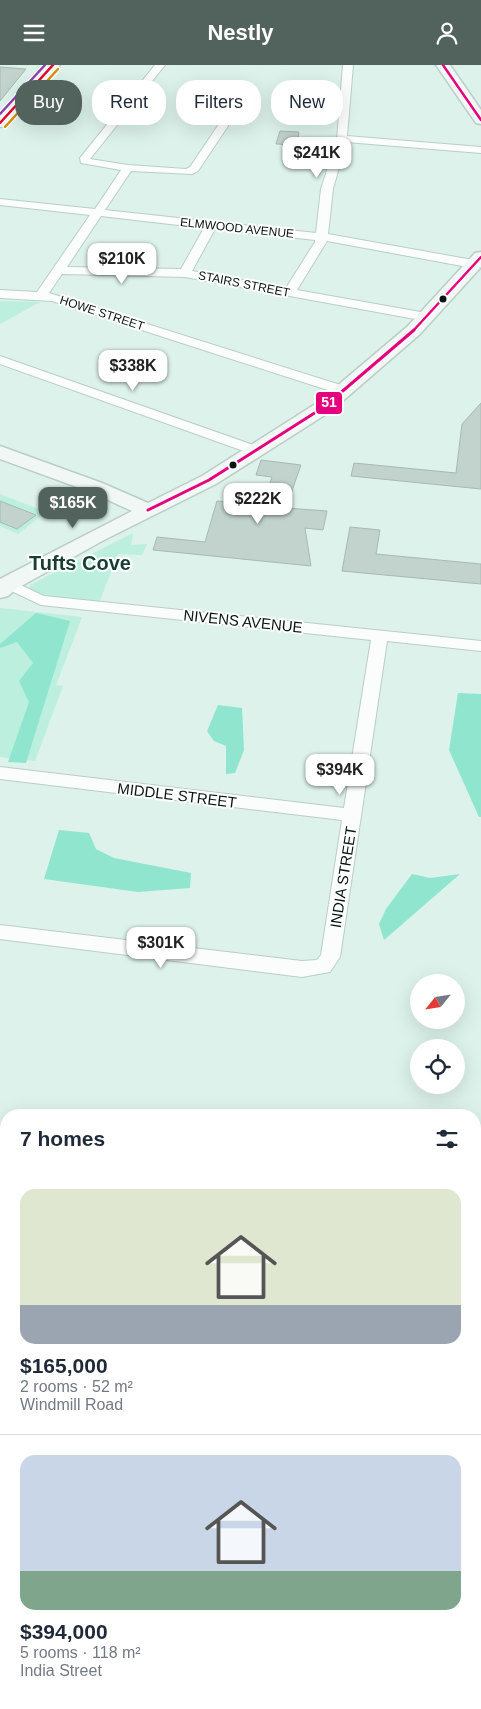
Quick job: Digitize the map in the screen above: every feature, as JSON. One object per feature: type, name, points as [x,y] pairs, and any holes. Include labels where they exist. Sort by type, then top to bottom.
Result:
[{"type":"main road","points":[[0,123],[53,65]]},
{"type":"main road","points":[[443,65],[481,120]]},
{"type":"main road","points":[[4,587],[97,536],[209,480],[324,407],[345,391],[426,317],[477,260]]},
{"type":"main road","points":[[0,452],[95,487],[148,510]]},
{"type":"main road","points":[[95,487],[104,501],[105,520],[97,536]]},
{"type":"street","points":[[160,65],[85,158],[85,161],[128,168],[188,172],[194,169],[224,126]]},
{"type":"street","points":[[289,293],[322,237],[327,189],[342,139],[348,65]]},
{"type":"street","points":[[342,139],[481,151]]},
{"type":"street","points":[[41,296],[128,168]]},
{"type":"street","name":"ELMWOOD AVENUE","points":[[0,202],[322,237],[477,260]]},
{"type":"street","points":[[185,273],[211,225]]},
{"type":"street","name":"STAIRS STREET","points":[[59,270],[185,273],[426,317]]},
{"type":"street","name":"HOWE STREET","points":[[0,294],[53,297],[345,391]]},
{"type":"street","points":[[0,360],[257,451]]},
{"type":"street","name":"NIVENS AVENUE","points":[[4,587],[41,600],[481,645]]},
{"type":"street","name":"INDIA STREET","points":[[0,932],[302,969],[323,967],[330,957],[380,635]]},
{"type":"street","name":"MIDDLE STREET","points":[[0,773],[353,815]]},
{"type":"green space","points":[[0,301],[40,302],[0,324]]},
{"type":"green space","points":[[0,494],[46,512],[18,534],[0,526]]},
{"type":"green space","points":[[133,533],[131,545],[147,544],[142,555],[118,554],[99,603],[46,597],[29,590],[30,585]]},
{"type":"green space","points":[[0,608],[82,617],[56,685],[63,686],[35,761],[0,757]]},
{"type":"green space","points":[[36,613],[70,621],[26,763],[8,762],[29,702],[19,681],[33,663],[17,642],[0,648],[0,644]]},
{"type":"green space","points":[[458,693],[481,694],[481,817],[479,817],[449,750]]},
{"type":"green space","points":[[218,705],[242,708],[244,750],[235,773],[226,774],[226,746],[214,741],[207,731]]},
{"type":"green space","points":[[59,830],[89,833],[96,849],[114,858],[191,873],[190,888],[138,892],[44,879]]},
{"type":"green space","points":[[412,874],[430,878],[460,874],[384,940],[379,924],[386,909]]},
{"type":"building","points":[[0,67],[26,69],[15,80],[0,101]]},
{"type":"building","points":[[280,131],[299,132],[297,145],[276,144]]},
{"type":"building","points":[[481,403],[481,489],[351,476],[354,463],[456,473],[462,424]]},
{"type":"building","points":[[261,460],[301,465],[286,508],[327,511],[323,530],[305,528],[311,566],[153,550],[157,537],[205,542],[217,501],[262,505],[272,477],[256,475]]},
{"type":"building","points":[[0,501],[36,515],[17,529],[0,522]]},
{"type":"building","points":[[350,527],[380,530],[376,554],[481,564],[481,584],[342,571]]},
{"type":"transit line","points":[[0,114],[45,65]]},
{"type":"transit line","name":"52","points":[[0,123],[53,65]]},
{"type":"transit line","name":"51","points":[[443,65],[481,120]]},
{"type":"transit line","points":[[5,127],[58,69]]},
{"type":"transit line","name":"51","points":[[148,510],[209,480],[324,407],[414,330],[481,257]]},
{"type":"district","name":"Tufts Cove","points":[[80,563]]}]
